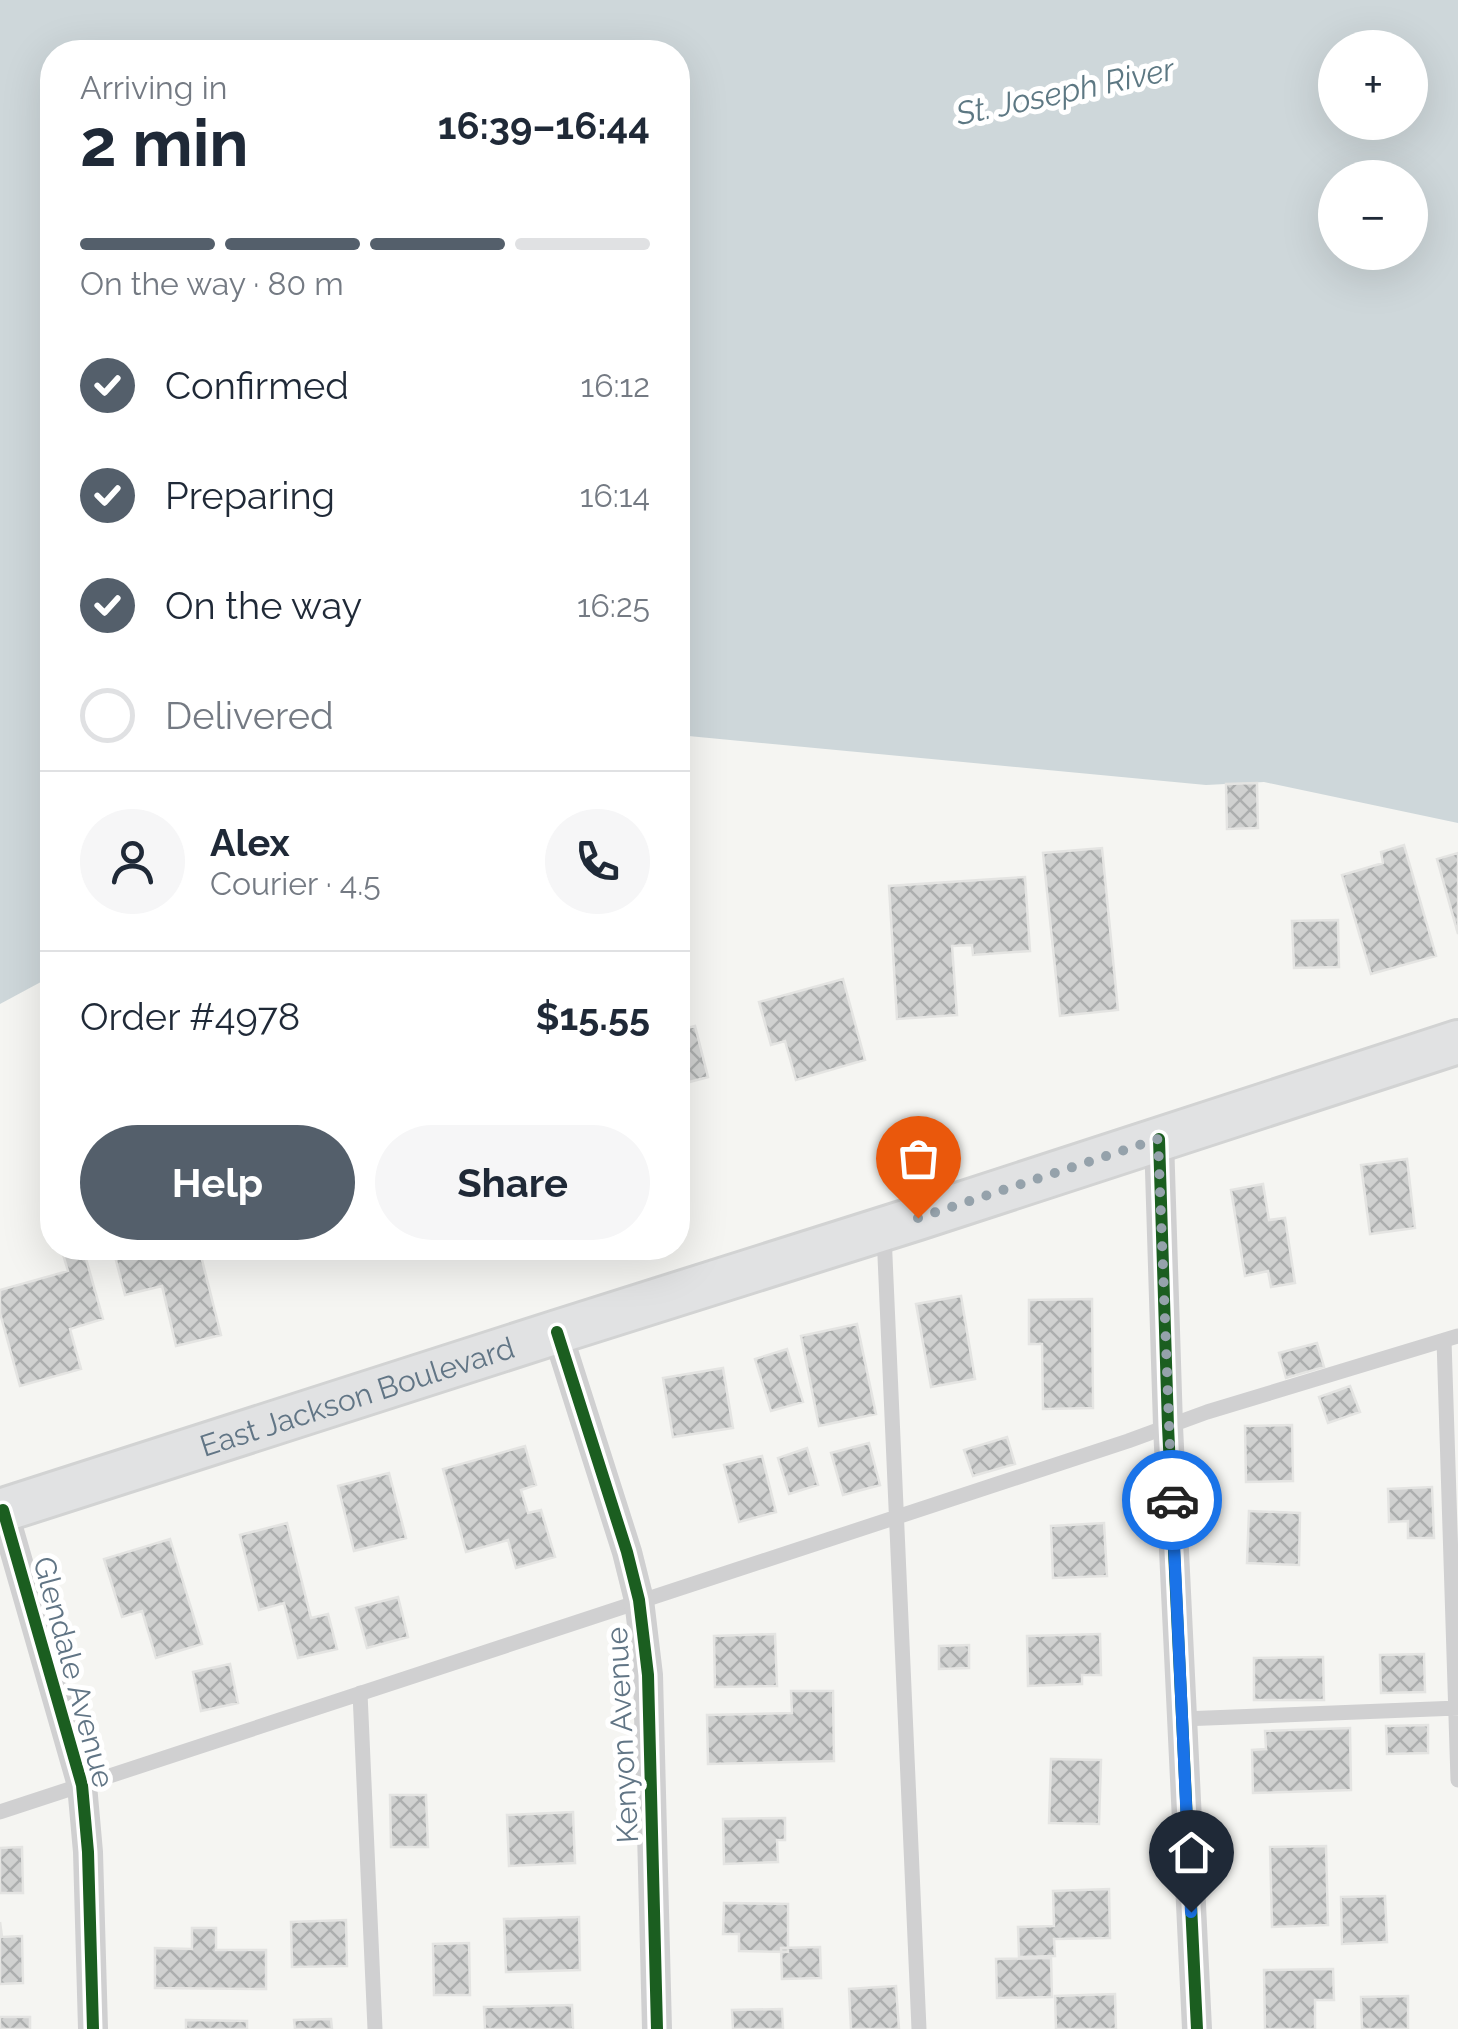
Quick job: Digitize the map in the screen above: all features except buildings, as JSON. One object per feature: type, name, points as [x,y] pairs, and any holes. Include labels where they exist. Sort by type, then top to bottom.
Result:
[{"type":"main road","name":"East Jackson Boulevard","points":[[2,1511],[1458,1042]]},
{"type":"street","points":[[1158,1139],[1197,2029]]},
{"type":"street","name":"Kenyon Avenue","points":[[557,1332],[639,1600],[648,1675],[657,2029]]},
{"type":"street","name":"Glendale Avenue","points":[[2,1511],[82,1785],[93,2029]]},
{"type":"lane","points":[[884,1229],[920,2029]]},
{"type":"lane","points":[[0,1812],[1168,1426],[1451,1338],[1458,1780]]},
{"type":"lane","points":[[360,1693],[376,2029]]},
{"type":"lane","points":[[1182,1718],[1456,1708]]},
{"type":"water","name":"St. Joseph River","points":[[0,0],[1458,0],[1458,823],[1264,782],[1206,785],[690,736],[690,40],[40,40],[40,982],[0,1004]]},
{"type":"cycle path","points":[[1159,1139],[1168,1426],[1197,2029]]},
{"type":"cycle path","points":[[557,1332],[639,1600],[648,1675],[657,2029]]},
{"type":"cycle path","points":[[3,1510],[82,1785],[93,2029]]},
{"type":"way so far","points":[[918,1218],[1158,1139],[1172,1500]]},
{"type":"route","points":[[1172,1500],[1191,1912]]}]
